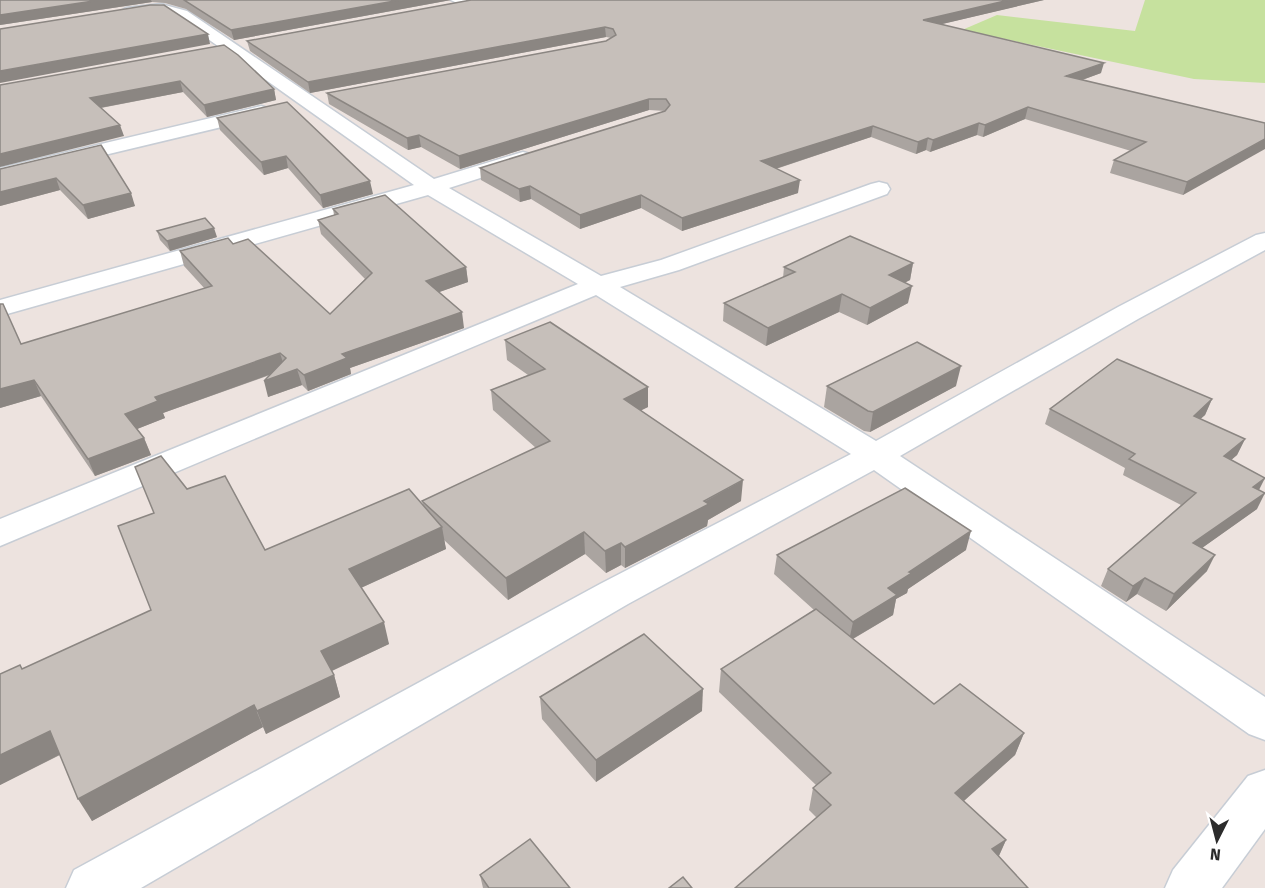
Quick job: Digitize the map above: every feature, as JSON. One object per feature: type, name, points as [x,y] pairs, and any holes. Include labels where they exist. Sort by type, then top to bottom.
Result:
[{"type":"street","points":[[444,8],[463,2],[487,0]]},
{"type":"street","points":[[107,15],[169,8],[182,14],[232,49],[317,99],[431,187],[598,285],[876,455],[1265,722]]},
{"type":"street","points":[[0,174],[317,99]]},
{"type":"street","points":[[0,308],[431,187],[544,152]]},
{"type":"street","points":[[0,533],[598,285],[670,265],[879,189]]},
{"type":"street","points":[[92,888],[614,594],[876,455],[1128,313],[1265,240]]},
{"type":"street","points":[[1191,888],[1265,791]]},
{"type":"green space","points":[[1145,0],[1265,0],[1265,83],[1194,79],[962,30],[997,15],[1135,31]]},
{"type":"building","points":[[0,0],[100,0],[0,15]]},
{"type":"building","points":[[184,0],[400,0],[231,30]]},
{"type":"building","points":[[471,0],[1009,0],[923,20],[1104,63],[1066,76],[1265,123],[1265,139],[1187,182],[1114,160],[1146,142],[1028,107],[985,125],[979,123],[933,140],[928,138],[918,142],[873,126],[761,161],[800,180],[682,218],[641,195],[580,215],[530,186],[519,189],[480,168],[665,111],[670,105],[666,99],[649,99],[459,156],[419,135],[407,138],[327,93],[606,41],[616,35],[613,29],[605,27],[308,82],[247,41]]},
{"type":"building","points":[[150,5],[164,5],[208,34],[0,71],[0,29]]},
{"type":"building","points":[[224,45],[274,89],[204,105],[180,81],[90,98],[120,125],[0,154],[0,85]]},
{"type":"building","points":[[287,102],[370,181],[320,195],[286,156],[261,162],[217,118]]},
{"type":"building","points":[[101,145],[131,193],[83,205],[56,178],[0,192],[0,169]]},
{"type":"building","points":[[385,195],[466,267],[426,281],[462,312],[342,354],[347,358],[304,375],[297,369],[264,381],[286,358],[280,353],[155,397],[158,401],[125,414],[144,438],[88,459],[34,380],[0,389],[0,304],[3,304],[21,344],[212,286],[180,251],[228,238],[233,244],[248,239],[330,314],[372,273],[318,220],[338,214],[333,209]]},
{"type":"building","points":[[205,218],[214,228],[167,241],[157,231]]},
{"type":"building","points":[[850,236],[913,263],[889,275],[912,286],[870,308],[842,294],[768,328],[724,303],[795,272],[784,267]]},
{"type":"building","points":[[550,322],[648,387],[624,399],[743,480],[704,501],[709,504],[625,547],[621,543],[605,551],[584,532],[506,578],[422,501],[550,441],[491,390],[545,369],[505,340]]},
{"type":"building","points":[[917,342],[961,366],[873,412],[827,386]]},
{"type":"building","points":[[1117,359],[1212,399],[1194,416],[1245,439],[1224,456],[1265,478],[1253,487],[1265,493],[1193,543],[1215,555],[1174,594],[1145,578],[1133,586],[1108,569],[1196,493],[1129,459],[1135,454],[1050,409]]},
{"type":"building","points":[[161,456],[187,489],[225,476],[265,550],[409,489],[442,527],[349,569],[384,622],[321,651],[334,675],[257,711],[254,705],[78,799],[50,731],[0,755],[0,674],[20,665],[22,669],[151,610],[118,526],[154,513],[135,467]]},
{"type":"building","points":[[905,488],[971,531],[888,588],[897,595],[853,622],[777,555]]},
{"type":"building","points":[[816,609],[934,704],[960,684],[1024,733],[955,793],[1006,840],[992,849],[1028,888],[735,888],[831,805],[813,788],[831,773],[721,669]]},
{"type":"building","points":[[644,634],[703,689],[596,760],[540,697]]},
{"type":"building","points":[[530,839],[570,888],[489,888],[480,875]]},
{"type":"building","points":[[683,877],[692,888],[669,888]]}]
